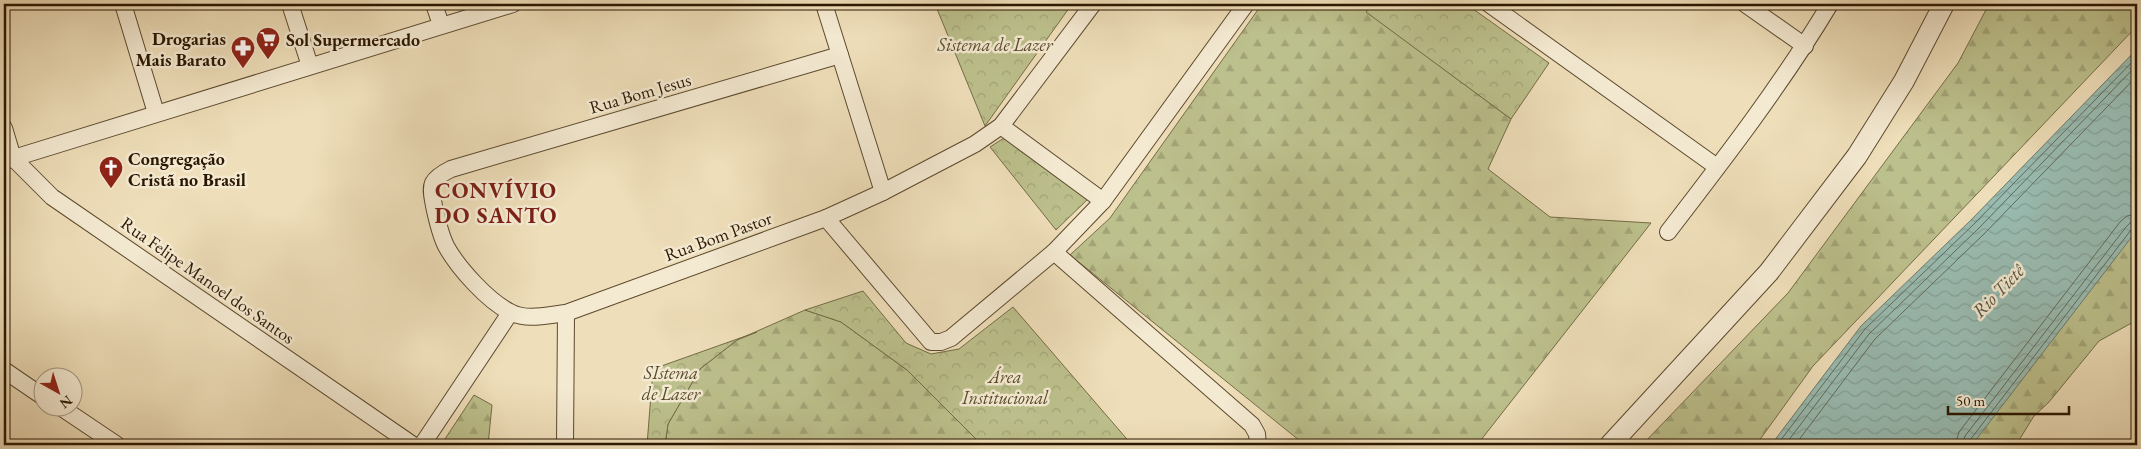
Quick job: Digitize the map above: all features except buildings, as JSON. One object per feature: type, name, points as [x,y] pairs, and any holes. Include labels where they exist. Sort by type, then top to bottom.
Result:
[{"type":"street","points":[[123,4],[156,113]]},
{"type":"street","points":[[290,4],[310,66]]},
{"type":"street","points":[[434,4],[441,25]]},
{"type":"street","points":[[9,159],[513,4]]},
{"type":"street","points":[[824,4],[883,192]]},
{"type":"street","name":"Rua Bom Pastor","points":[[510,313],[531,317],[566,313],[826,218],[883,192],[975,144],[1001,126],[1093,4]]},
{"type":"street","points":[[826,218],[931,342],[941,342],[951,338],[1054,252],[1103,201],[1246,4]]},
{"type":"street","points":[[1489,4],[1717,167]]},
{"type":"street","points":[[1746,4],[1805,46]]},
{"type":"street","points":[[1668,232],[1805,46],[1830,4]]},
{"type":"street","points":[[1610,445],[1769,272],[1845,172],[1904,81],[1944,4]]},
{"type":"street","name":"Rua Bom Jesus","points":[[510,313],[490,298],[460,266],[446,246],[438,226],[432,194],[433,183],[440,176],[451,169],[840,55]]},
{"type":"street","points":[[1001,126],[1103,201]]},
{"type":"street","name":"Rua Felipe Manoel dos Santos","points":[[4,128],[9,159],[52,197],[413,445]]},
{"type":"street","points":[[1054,252],[1252,425],[1257,434],[1258,445]]},
{"type":"street","points":[[422,445],[510,313]]},
{"type":"street","points":[[565,445],[566,313]]},
{"type":"street","points":[[4,370],[32,389]]},
{"type":"street","points":[[74,416],[117,445]]},
{"type":"green space","name":"Sistema de Lazer","points":[[935,4],[1072,4],[985,126]]},
{"type":"green space","points":[[1262,4],[1372,4],[1367,12],[1511,119],[1488,169],[1550,217],[1651,223],[1477,445],[1305,445],[1070,255],[1110,218]]},
{"type":"green space","points":[[1372,4],[1466,4],[1549,63],[1511,119],[1366,12]]},
{"type":"green space","points":[[1989,4],[2137,4],[2137,26],[1813,366],[1756,445],[1642,445],[1788,293],[1958,63]]},
{"type":"green space","points":[[1007,136],[1090,197],[1056,230],[990,147]]},
{"type":"green space","points":[[2137,225],[2137,320],[2099,341],[2049,402],[2034,416],[2016,445],[1940,445]]},
{"type":"green space","name":"Área Institucional","points":[[863,291],[906,343],[931,354],[959,349],[1013,307],[1132,445],[982,445],[907,370],[841,322],[805,310]]},
{"type":"green space","points":[[805,310],[841,322],[907,370],[982,445],[665,445],[668,424],[700,369],[737,340]]},
{"type":"green space","name":"SIstema de Lazer","points":[[757,332],[737,340],[700,369],[668,424],[665,445],[647,445],[653,369]]},
{"type":"green space","points":[[474,395],[492,405],[488,445],[441,445]]},
{"type":"water","name":"Rio Tietê","points":[[2137,49],[2137,230],[1972,445],[1771,445],[1861,326],[1971,220]]},
{"type":"place","name":"Sol Supermercado","points":[[268,60]]},
{"type":"place","name":"Drogarias Mais Barato","points":[[243,69]]},
{"type":"place","name":"Congregação Cristã no Brasil","points":[[111,189]]},
{"type":"district","name":"CONVÍVIO DO SANTO","points":[[496,202]]}]
